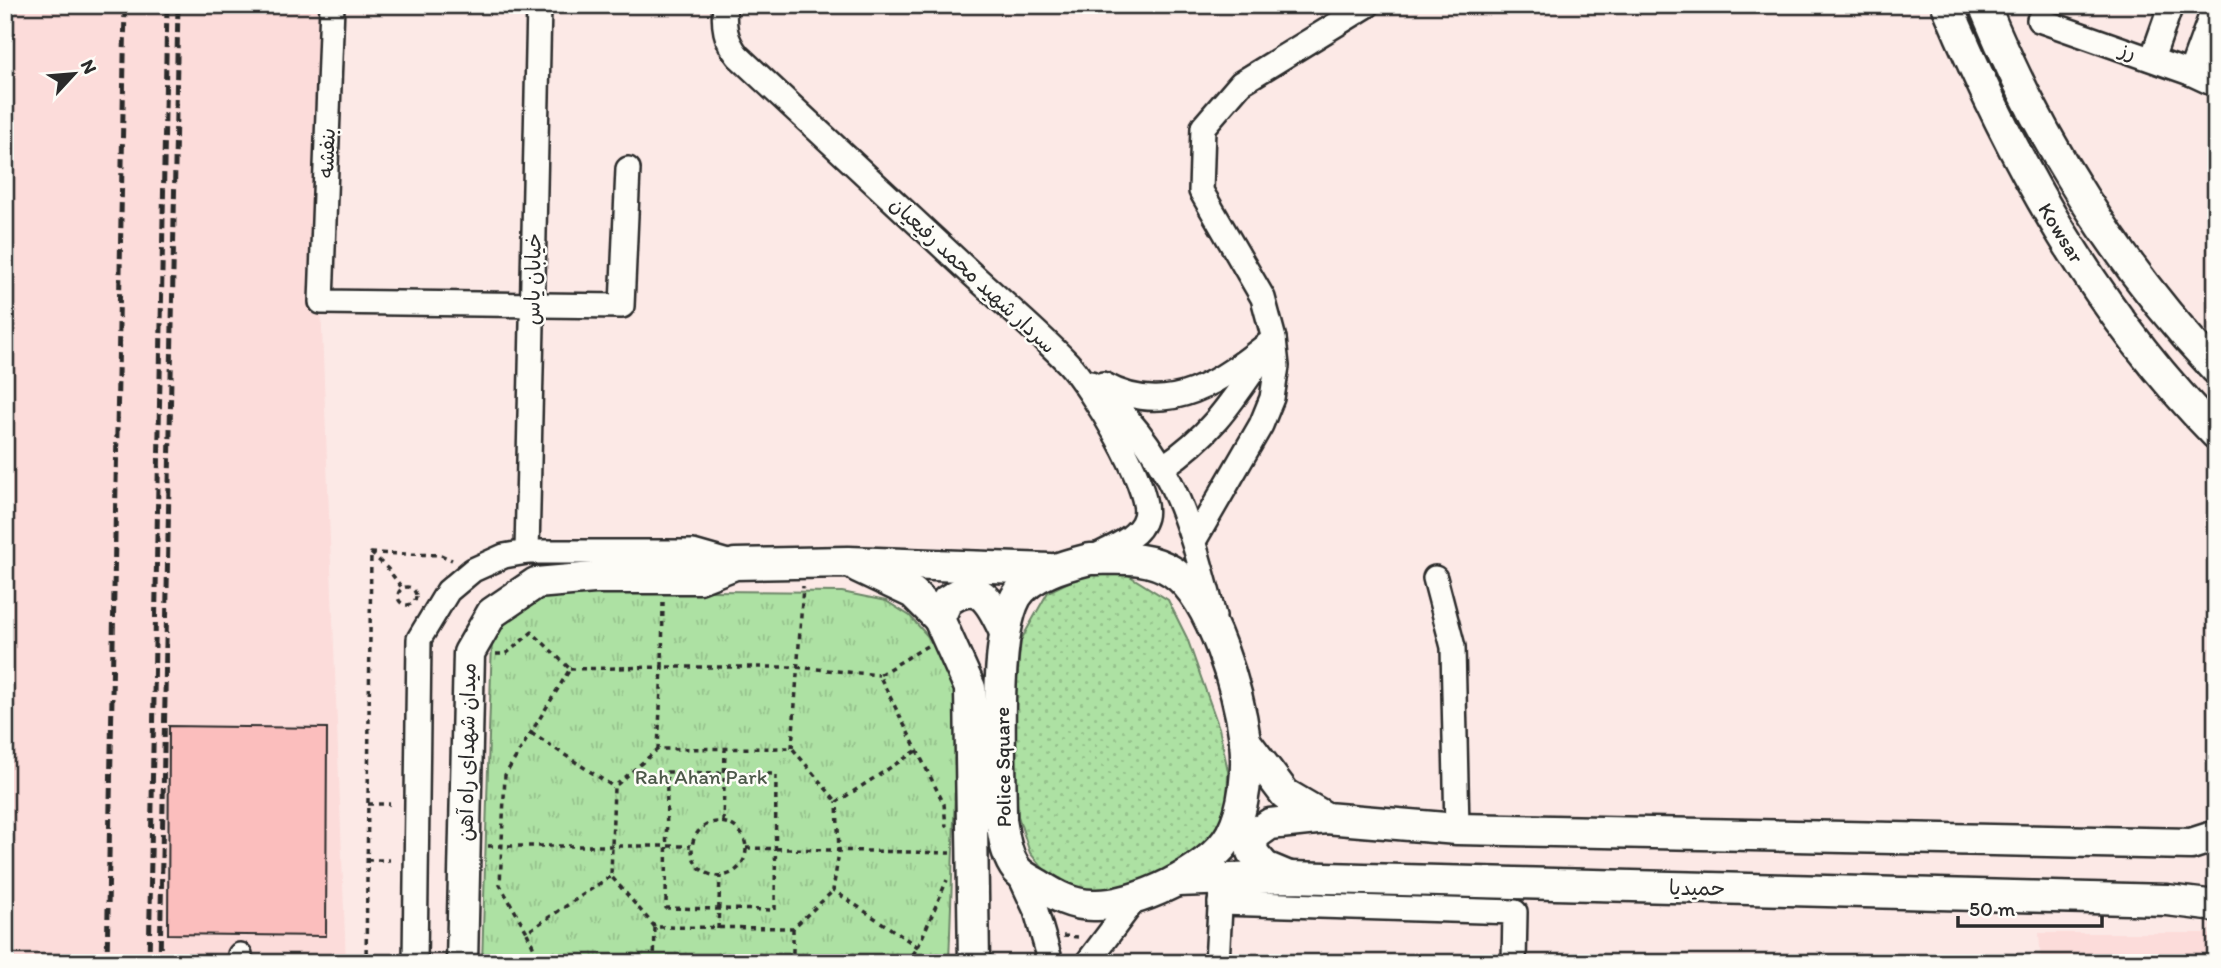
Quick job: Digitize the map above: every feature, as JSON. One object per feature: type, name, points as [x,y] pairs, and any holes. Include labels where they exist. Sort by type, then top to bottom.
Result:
[{"type":"main road","name":"Kowsar","points":[[1947,5],[1985,96],[2041,201],[2086,273],[2158,370],[2216,434]]},
{"type":"main road","name":"Kowsar","points":[[1984,5],[2022,87],[2099,221],[2119,251],[2216,369]]},
{"type":"main road","name":"Police Square","points":[[1090,559],[1142,559],[1173,572],[1196,596],[1226,660],[1245,741],[1244,799],[1230,835],[1212,855],[1177,881],[1136,898],[1094,906],[1064,900],[1018,872],[1006,850],[1001,820],[1004,629],[1017,595],[1050,569],[1090,559]]},
{"type":"main road","name":"میدان شهدای راه آهن","points":[[462,963],[469,653],[492,613],[537,583],[594,578],[699,578],[735,564],[848,562],[1050,569]]},
{"type":"main road","points":[[848,562],[913,593],[942,627],[970,688],[953,853],[974,963]]},
{"type":"main road","points":[[942,627],[947,601],[956,594],[975,593],[982,594],[992,605],[1004,629]]},
{"type":"main road","points":[[1245,741],[1285,794],[1326,818]]},
{"type":"main road","points":[[1289,877],[1265,867],[1252,852],[1253,836],[1270,824],[1326,818],[1457,829],[2208,843]]},
{"type":"main road","name":"حمیدیا","points":[[1177,881],[1221,891],[1289,877],[2167,900],[2216,906]]},
{"type":"street","name":"بنفشه","points":[[332,5],[321,302],[533,306]]},
{"type":"street","name":"خیابان یاس","points":[[527,552],[539,5]]},
{"type":"street","name":"سردار شهید محمد رفیعیان","points":[[725,5],[724,23],[729,44],[738,56],[1069,365],[1114,434],[1138,478],[1145,500],[1145,517],[1139,528],[1128,539],[1090,559]]},
{"type":"street","points":[[1194,541],[1261,425],[1272,398],[1277,366],[1274,338],[1263,298],[1201,191],[1203,127],[1241,83],[1368,5]]},
{"type":"street","points":[[2152,59],[2171,5]]},
{"type":"street","points":[[2190,73],[2215,5]]},
{"type":"street","name":"رز","points":[[2039,20],[2152,59],[2216,85]]},
{"type":"street","points":[[533,306],[622,306],[628,169]]},
{"type":"street","points":[[1069,365],[1125,397],[1164,400],[1185,394],[1235,370],[1274,338]]},
{"type":"street","points":[[1163,467],[1196,444],[1220,420],[1274,338]]},
{"type":"street","points":[[1069,365],[1111,400],[1135,427],[1163,467],[1183,506],[1226,660]]},
{"type":"street","points":[[415,963],[419,639],[448,591],[473,570],[504,556],[527,552],[693,552],[735,564]]},
{"type":"street","points":[[1435,578],[1453,647],[1457,829]]},
{"type":"street","points":[[1018,872],[1044,936],[1051,963]]},
{"type":"street","points":[[1217,963],[1221,891],[1515,912],[1514,963]]},
{"type":"street","points":[[1087,963],[1136,898]]},
{"type":"path","points":[[371,553],[441,555],[473,570]]},
{"type":"path","points":[[371,553],[388,569],[402,588]]},
{"type":"path","points":[[366,963],[371,553]]},
{"type":"path","points":[[655,927],[793,928],[833,890],[839,852],[837,802],[792,748],[795,667],[805,563]]},
{"type":"path","points":[[659,749],[664,579]]},
{"type":"path","points":[[407,586],[416,592],[413,603],[407,605],[398,599],[402,588],[407,586]]},
{"type":"path","points":[[469,653],[506,654],[532,632],[570,669],[795,667],[879,675],[942,627]]},
{"type":"path","points":[[541,963],[500,885],[505,775],[570,669]]},
{"type":"path","points":[[879,675],[944,804],[946,829]]},
{"type":"path","points":[[531,733],[614,787]]},
{"type":"path","points":[[654,963],[655,927],[611,876],[614,787],[659,749],[792,748]]},
{"type":"path","points":[[723,822],[725,750]]},
{"type":"path","points":[[837,802],[916,751]]},
{"type":"path","points":[[667,772],[776,774],[775,910],[666,908],[666,846],[667,772]]},
{"type":"path","points":[[368,804],[390,804]]},
{"type":"path","points":[[731,823],[741,832],[746,858],[738,869],[720,876],[701,870],[694,860],[691,846],[696,834],[705,824],[731,823]]},
{"type":"path","points":[[465,845],[691,846]]},
{"type":"path","points":[[746,848],[953,853]]},
{"type":"path","points":[[368,860],[390,860]]},
{"type":"path","points":[[907,963],[918,947],[947,884],[947,874]]},
{"type":"path","points":[[527,932],[611,876]]},
{"type":"path","points":[[718,929],[720,876]]},
{"type":"path","points":[[833,890],[918,947]]},
{"type":"path","points":[[793,928],[793,963]]},
{"type":"path","points":[[1044,936],[1106,938]]},
{"type":"shaded area","points":[[5,5],[322,5],[321,302],[346,963],[5,963]]},
{"type":"shaded area","points":[[2039,933],[2207,933],[2216,938],[2216,963],[2041,963]]},
{"type":"green space","points":[[1085,574],[1128,575],[1168,600],[1187,638],[1219,728],[1228,771],[1227,811],[1204,845],[1158,875],[1099,896],[1057,885],[1030,853],[1018,816],[1015,774],[1014,708],[1021,640],[1048,592]]},
{"type":"green space","name":"Rah Ahan Park","points":[[582,590],[842,592],[886,601],[910,616],[952,664],[958,705],[949,963],[482,963],[492,639],[512,616],[530,602],[552,594]]},
{"type":"building","points":[[169,726],[327,728],[326,936],[168,934]]},
{"type":"railway","points":[[107,963],[125,5]]},
{"type":"railway","points":[[149,963],[167,5]]},
{"type":"railway","points":[[160,963],[178,5]]}]
